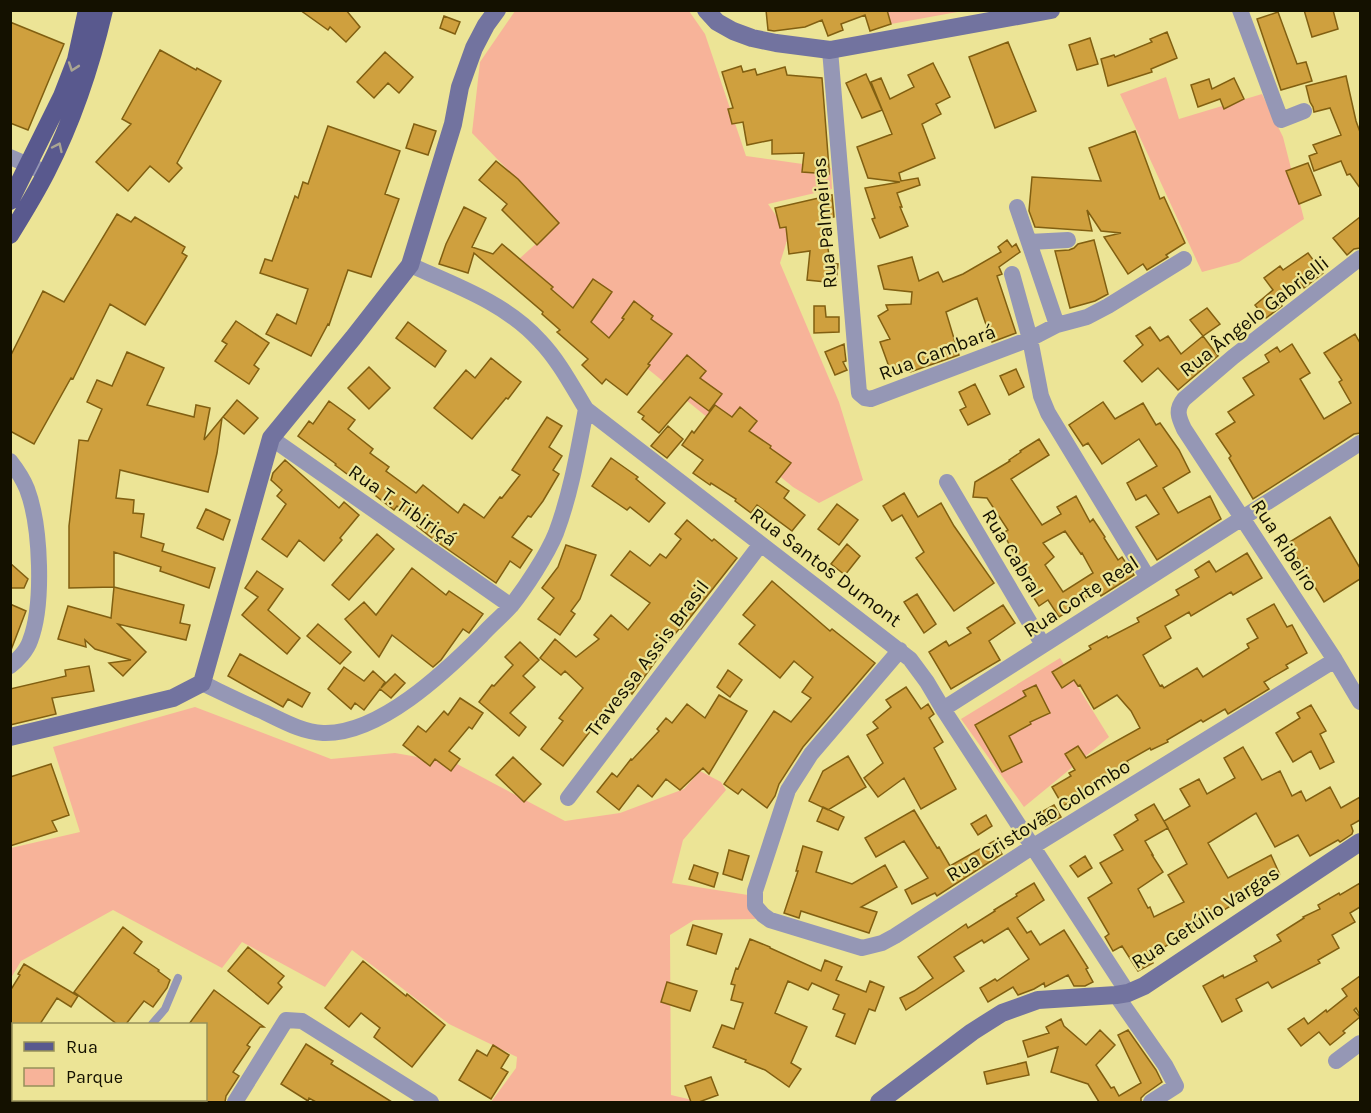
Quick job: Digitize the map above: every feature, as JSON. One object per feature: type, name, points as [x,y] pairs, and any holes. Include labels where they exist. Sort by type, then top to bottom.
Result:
[{"type":"main road","points":[[10,201],[62,96],[76,60],[87,10]]},
{"type":"main road","points":[[10,235],[46,172],[67,128],[81,93],[104,10]]},
{"type":"street","points":[[10,737],[173,698],[202,684],[271,438],[410,265],[453,124],[460,87],[474,48],[497,10]]},
{"type":"street","points":[[706,10],[717,22],[752,38],[830,50],[1051,10]]},
{"type":"street","points":[[1240,10],[1281,120],[1305,111]]},
{"type":"street","name":"Rua Palmeiras","points":[[830,50],[859,393]]},
{"type":"street","points":[[10,157],[46,172]]},
{"type":"street","points":[[1017,207],[1057,325]]},
{"type":"street","points":[[1029,242],[1068,240]]},
{"type":"street","name":"Rua Ângelo Gabrielli","points":[[1178,410],[1184,399],[1233,357],[1360,258]]},
{"type":"street","name":"Rua Cambará","points":[[859,393],[871,399],[1030,339],[1057,325],[1087,317],[1184,259]]},
{"type":"street","name":"Rua Santos Dumont","points":[[410,265],[476,294],[515,318],[540,340],[586,409],[900,650],[917,667],[1032,847],[1165,1065],[1176,1086],[1151,1102]]},
{"type":"street","points":[[1012,274],[1048,413],[1148,578]]},
{"type":"street","points":[[202,684],[303,730],[324,733],[354,728],[391,711],[425,688],[511,606],[537,568],[555,534],[570,488],[586,409]]},
{"type":"street","name":"Rua Ribeiro","points":[[1178,410],[1184,429],[1360,702]]},
{"type":"street","name":"Rua T. Tibiriçá","points":[[271,438],[511,606]]},
{"type":"street","name":"Rua Corte Real","points":[[943,710],[1360,443]]},
{"type":"street","points":[[10,461],[27,490],[33,511],[38,544],[39,576],[37,620],[29,644],[10,666]]},
{"type":"street","name":"Rua Cabral","points":[[947,482],[1043,645]]},
{"type":"street","name":"Travessa Assis Brasil","points":[[568,798],[760,544]]},
{"type":"street","name":"Rua Cristovão Colombo","points":[[900,650],[811,754],[788,790],[755,891],[755,906],[762,915],[776,922],[862,948],[872,947],[895,936],[1032,847],[1335,660]]},
{"type":"street","name":"Rua Getúlio Vargas","points":[[879,1102],[972,1032],[1002,1013],[1038,1000],[1122,994],[1144,986],[1360,842]]},
{"type":"street","points":[[235,1102],[286,1020],[302,1021],[431,1102]]},
{"type":"street","points":[[1336,1061],[1360,1043]]},
{"type":"lane","points":[[153,1023],[165,1009],[178,978]]},
{"type":"green space","points":[[887,10],[963,11],[891,24]]},
{"type":"green space","points":[[515,11],[689,11],[705,34],[746,156],[831,168],[832,189],[768,204],[789,234],[780,263],[839,402],[863,480],[819,503],[793,487],[573,308],[519,259],[559,223],[472,133],[480,62]]},
{"type":"green space","points":[[1166,77],[1179,119],[1262,94],[1283,137],[1304,219],[1239,262],[1202,272],[1120,94]]},
{"type":"green space","points":[[1060,658],[1109,737],[1024,807],[961,719]]},
{"type":"green space","points":[[195,707],[331,759],[395,753],[457,764],[565,821],[620,813],[684,789],[700,771],[721,782],[726,790],[683,840],[672,883],[748,895],[756,919],[694,920],[670,935],[671,1095],[701,1102],[491,1102],[516,1068],[517,1057],[449,1024],[352,950],[325,987],[242,942],[222,968],[113,910],[21,961],[11,978],[11,848],[80,832],[53,747]]},
{"type":"building","points":[[300,10],[346,10],[360,27],[346,42],[330,27],[328,30]]},
{"type":"building","points":[[766,10],[887,10],[891,24],[870,31],[865,15],[841,24],[843,30],[828,36],[822,20],[805,27],[774,31],[768,30]]},
{"type":"building","points":[[1304,10],[1333,10],[1338,29],[1312,37]]},
{"type":"building","points":[[1278,12],[1297,64],[1306,62],[1312,81],[1281,90],[1257,19]]},
{"type":"building","points":[[444,16],[460,22],[455,34],[440,28]]},
{"type":"building","points":[[10,22],[64,44],[28,130],[10,123]]},
{"type":"building","points":[[1167,32],[1177,58],[1151,69],[1152,72],[1108,86],[1101,59],[1114,55],[1115,57],[1152,42],[1150,39]]},
{"type":"building","points":[[1090,38],[1098,64],[1077,70],[1069,45]]},
{"type":"building","points":[[1008,42],[1036,111],[995,128],[969,57]]},
{"type":"building","points":[[160,50],[221,81],[177,163],[182,168],[169,182],[150,166],[128,191],[96,162],[131,124],[122,119]]},
{"type":"building","points":[[385,52],[413,77],[399,93],[388,83],[374,98],[357,82]]},
{"type":"building","points":[[933,63],[950,97],[936,104],[941,114],[922,124],[935,158],[899,173],[901,181],[918,178],[920,185],[897,193],[908,226],[880,238],[872,219],[875,218],[865,188],[900,182],[868,178],[857,147],[892,134],[871,82],[881,78],[890,99],[914,87],[908,75]]},
{"type":"building","points":[[741,66],[743,72],[755,69],[757,75],[785,67],[787,75],[822,78],[829,174],[802,172],[804,153],[772,154],[772,140],[747,145],[743,122],[732,124],[728,109],[733,108],[722,72]]},
{"type":"building","points":[[866,74],[882,110],[862,118],[846,83]]},
{"type":"building","points":[[1346,76],[1360,132],[1360,188],[1350,174],[1347,175],[1341,161],[1314,171],[1309,156],[1317,153],[1313,145],[1341,135],[1330,108],[1314,112],[1306,86]]},
{"type":"building","points":[[1234,78],[1244,99],[1224,109],[1220,99],[1198,107],[1191,85],[1209,79],[1212,89]]},
{"type":"building","points":[[414,124],[436,131],[428,155],[406,148]]},
{"type":"building","points":[[328,126],[400,151],[385,194],[399,199],[371,277],[348,270],[329,325],[311,356],[266,334],[277,314],[296,324],[308,289],[260,273],[265,259],[272,261],[295,196],[298,198],[303,182],[308,184]]},
{"type":"building","points":[[1135,131],[1160,199],[1164,197],[1185,243],[1147,270],[1143,264],[1128,274],[1104,237],[1121,233],[1101,231],[1087,210],[1092,231],[1035,227],[1029,211],[1032,177],[1101,181],[1089,148]]},
{"type":"building","points":[[496,161],[518,179],[559,223],[537,245],[502,210],[507,204],[479,180]]},
{"type":"building","points":[[1308,163],[1321,195],[1299,204],[1286,171]]},
{"type":"building","points":[[832,195],[834,217],[824,219],[830,263],[838,264],[836,283],[807,280],[810,251],[789,254],[786,227],[780,228],[775,208]]},
{"type":"building","points":[[464,207],[486,218],[472,247],[493,254],[502,244],[553,287],[551,289],[573,308],[593,279],[612,292],[591,322],[609,338],[634,301],[653,316],[651,319],[672,334],[627,395],[606,379],[602,384],[582,365],[588,359],[557,332],[560,330],[542,314],[543,312],[474,253],[468,273],[439,264]]},
{"type":"building","points":[[117,214],[131,222],[135,217],[185,247],[182,253],[187,256],[145,325],[110,304],[73,379],[71,378],[34,444],[10,431],[10,357],[43,291],[64,302]]},
{"type":"building","points":[[1360,217],[1360,248],[1354,249],[1347,255],[1333,238]]},
{"type":"building","points":[[1007,240],[1012,247],[1016,244],[1020,252],[999,267],[1002,274],[997,276],[1016,333],[992,342],[977,298],[946,312],[959,355],[910,372],[909,369],[892,375],[880,342],[890,339],[878,316],[888,310],[886,305],[911,304],[912,292],[884,289],[878,266],[912,257],[919,281],[938,272],[943,282],[963,274],[1001,252],[998,247]]},
{"type":"building","points":[[1094,240],[1108,294],[1095,301],[1070,308],[1055,251],[1069,250],[1078,244]]},
{"type":"building","points":[[1308,253],[1323,273],[1304,288],[1302,285],[1278,302],[1282,306],[1266,318],[1255,305],[1273,290],[1264,278],[1280,266],[1283,270]]},
{"type":"building","points":[[814,306],[825,306],[826,317],[839,317],[839,332],[814,333]]},
{"type":"building","points":[[1207,308],[1220,324],[1203,336],[1190,320]]},
{"type":"building","points":[[236,321],[269,343],[254,365],[259,369],[249,384],[215,361],[227,344],[222,341]]},
{"type":"building","points":[[408,322],[446,351],[435,367],[396,338]]},
{"type":"building","points":[[1150,327],[1160,341],[1168,336],[1181,354],[1203,336],[1218,356],[1178,390],[1158,368],[1142,382],[1124,361],[1143,345],[1136,336]]},
{"type":"building","points":[[1355,334],[1360,343],[1360,433],[1354,434],[1253,499],[1229,458],[1231,456],[1216,434],[1235,422],[1228,412],[1254,395],[1243,378],[1269,362],[1265,355],[1277,347],[1280,352],[1292,344],[1310,373],[1300,379],[1324,419],[1351,403],[1339,382],[1342,380],[1324,353]]},
{"type":"building","points":[[844,344],[846,361],[843,362],[847,370],[835,375],[825,352]]},
{"type":"building","points":[[127,352],[164,368],[147,405],[194,417],[196,405],[210,408],[204,440],[222,418],[208,492],[120,470],[116,498],[134,500],[133,513],[144,514],[141,537],[164,544],[162,551],[215,568],[209,588],[160,571],[161,567],[114,552],[114,587],[69,588],[69,526],[79,440],[88,441],[102,409],[87,402],[97,380],[112,386]]},
{"type":"building","points":[[687,355],[706,371],[700,378],[722,394],[709,411],[690,397],[659,433],[642,419],[644,416],[638,412]]},
{"type":"building","points":[[491,358],[521,382],[472,439],[434,408],[466,370],[475,378]]},
{"type":"building","points":[[369,367],[390,388],[369,409],[348,388]]},
{"type":"building","points":[[1016,369],[1024,387],[1009,395],[1000,376]]},
{"type":"building","points":[[975,384],[990,414],[968,425],[960,410],[966,407],[959,392]]},
{"type":"building","points":[[237,400],[258,418],[244,434],[223,417]]},
{"type":"building","points":[[329,401],[355,420],[348,429],[373,449],[370,453],[389,467],[386,471],[416,493],[423,485],[458,513],[464,504],[484,518],[520,475],[512,470],[547,417],[562,426],[549,447],[562,456],[553,470],[559,474],[543,501],[512,537],[532,550],[520,568],[510,561],[496,583],[433,539],[417,526],[419,523],[397,506],[394,510],[371,492],[376,485],[357,470],[351,477],[298,436],[309,421],[313,424]]},
{"type":"building","points":[[1103,402],[1115,419],[1143,403],[1156,425],[1160,423],[1179,450],[1190,472],[1163,488],[1178,513],[1210,496],[1221,519],[1157,560],[1136,527],[1159,514],[1146,495],[1136,500],[1127,483],[1157,466],[1139,439],[1102,464],[1088,443],[1083,446],[1069,425]]},
{"type":"building","points":[[715,405],[732,417],[740,407],[757,421],[749,431],[791,463],[776,482],[789,491],[784,498],[805,515],[792,531],[757,505],[751,513],[735,501],[736,499],[693,473],[703,460],[682,445]]},
{"type":"building","points":[[668,426],[683,439],[667,458],[651,446]]},
{"type":"building","points":[[1039,439],[1049,455],[1011,479],[1042,525],[1061,514],[1057,507],[1076,496],[1090,522],[1093,519],[1118,560],[1122,557],[1134,575],[1101,596],[1098,590],[1059,617],[1048,600],[1039,606],[1027,587],[1031,585],[1017,567],[1020,564],[1003,533],[1008,530],[987,498],[973,497],[975,482],[1010,461],[1020,451]],"holes":[[[1065,531],[1093,573],[1063,592],[1045,565],[1054,557],[1043,543]]]},
{"type":"building","points":[[611,458],[638,477],[636,479],[665,503],[649,522],[630,507],[627,510],[592,486]]},
{"type":"building","points":[[285,460],[339,508],[344,502],[359,515],[324,561],[299,540],[287,557],[262,539],[286,504],[277,496],[282,490],[271,480],[273,473]]},
{"type":"building","points":[[904,493],[918,517],[941,503],[954,526],[994,583],[954,611],[916,558],[924,552],[902,515],[892,521],[883,506]]},
{"type":"building","points":[[837,504],[858,520],[839,545],[818,529]]},
{"type":"building","points":[[206,509],[230,520],[223,540],[197,528]]},
{"type":"building","points":[[1330,517],[1360,568],[1360,579],[1324,602],[1288,543]]},
{"type":"building","points":[[687,520],[737,558],[681,629],[658,654],[660,655],[632,694],[629,691],[600,722],[599,720],[563,766],[541,749],[563,721],[559,718],[583,688],[565,671],[561,675],[540,658],[555,639],[576,657],[599,639],[594,635],[611,615],[628,630],[650,603],[611,575],[630,551],[650,566],[660,554],[666,558],[681,539],[675,534]]},
{"type":"building","points":[[377,534],[394,549],[349,600],[332,585]]},
{"type":"building","points":[[847,544],[860,556],[845,575],[831,564]]},
{"type":"building","points":[[566,545],[596,555],[580,599],[571,611],[575,614],[560,635],[538,619],[554,598],[542,588],[558,567]]},
{"type":"building","points":[[1247,553],[1262,578],[1233,595],[1231,592],[1191,616],[1189,612],[1165,626],[1171,638],[1143,655],[1160,686],[1164,688],[1197,668],[1203,677],[1249,648],[1247,644],[1258,638],[1247,619],[1274,604],[1287,627],[1292,625],[1307,653],[1286,665],[1288,668],[1264,682],[1269,689],[1228,714],[1225,709],[1203,722],[1201,720],[1167,740],[1168,742],[1151,750],[1150,748],[1127,761],[1129,765],[1104,780],[1102,777],[1078,792],[1080,796],[1063,806],[1052,787],[1071,776],[1069,773],[1075,770],[1065,754],[1078,746],[1086,758],[1140,728],[1131,711],[1117,695],[1094,709],[1080,685],[1078,686],[1074,680],[1062,688],[1052,672],[1091,649],[1089,646],[1139,622],[1137,618],[1179,595],[1176,590],[1199,577],[1195,570],[1209,561],[1216,572]]},
{"type":"building","points":[[10,563],[28,579],[24,588],[10,588]]},
{"type":"building","points":[[412,568],[446,595],[449,591],[483,614],[469,633],[463,629],[441,660],[433,667],[392,635],[379,657],[345,619],[364,602],[376,615]]},
{"type":"building","points":[[257,571],[283,589],[268,610],[300,638],[287,654],[242,615],[258,597],[245,588]]},
{"type":"building","points":[[772,581],[830,631],[832,629],[875,663],[803,747],[779,784],[767,808],[742,789],[738,794],[724,784],[774,711],[791,722],[811,698],[802,692],[813,677],[794,661],[780,678],[739,644],[755,625],[743,615]]},
{"type":"building","points":[[114,587],[184,605],[180,623],[190,625],[186,640],[118,624],[146,652],[123,676],[109,663],[131,660],[95,649],[85,640],[86,647],[58,639],[68,606],[111,618]]},
{"type":"building","points":[[917,594],[936,624],[924,633],[904,602]]},
{"type":"building","points":[[10,604],[26,611],[11,650],[10,650]]},
{"type":"building","points":[[1003,605],[1015,623],[989,641],[1000,660],[951,689],[929,652],[946,641],[949,646],[971,633],[967,628]]},
{"type":"building","points":[[318,624],[351,652],[340,664],[307,636]]},
{"type":"building","points":[[520,642],[539,660],[523,676],[535,687],[510,713],[526,727],[519,736],[479,702],[492,685],[494,686],[513,665],[505,657]]},
{"type":"building","points":[[240,654],[310,693],[302,707],[288,699],[283,707],[228,676]]},
{"type":"building","points":[[89,666],[94,691],[52,698],[56,714],[10,725],[10,689],[66,676],[65,670]]},
{"type":"building","points":[[344,667],[364,681],[373,671],[385,682],[381,688],[395,674],[405,683],[391,698],[380,689],[364,710],[355,703],[351,709],[328,689]]},
{"type":"building","points":[[728,670],[742,680],[730,697],[717,687]]},
{"type":"building","points":[[1036,685],[1050,713],[1030,722],[1031,724],[1009,736],[1022,762],[1002,772],[975,725],[1026,696],[1023,691]]},
{"type":"building","points":[[906,687],[921,709],[928,704],[934,714],[929,718],[943,742],[934,748],[956,789],[921,809],[904,778],[878,797],[864,778],[883,763],[867,735],[878,728],[873,722],[891,707],[886,700]]},
{"type":"building","points":[[719,695],[747,711],[709,774],[703,768],[680,790],[666,779],[652,797],[638,785],[619,810],[597,792],[612,773],[617,777],[659,731],[657,729],[666,718],[672,723],[687,704],[705,718]]},
{"type":"building","points":[[460,698],[483,713],[472,729],[469,727],[449,751],[460,759],[451,771],[435,759],[430,766],[403,745],[418,726],[426,732],[444,711],[448,715]]},
{"type":"building","points":[[1311,705],[1326,731],[1320,734],[1334,762],[1320,769],[1311,751],[1293,762],[1276,733],[1300,718],[1297,713]]},
{"type":"building","points":[[1243,747],[1262,780],[1280,771],[1292,796],[1301,791],[1306,801],[1330,787],[1341,808],[1360,797],[1360,820],[1351,825],[1352,834],[1310,856],[1298,835],[1275,847],[1256,813],[1208,843],[1228,878],[1271,855],[1280,875],[1224,910],[1223,908],[1191,924],[1192,928],[1169,939],[1171,943],[1149,956],[1153,963],[1138,971],[1122,946],[1113,951],[1105,937],[1109,934],[1088,898],[1112,883],[1100,863],[1123,850],[1114,835],[1138,820],[1135,815],[1154,804],[1165,823],[1164,821],[1190,806],[1180,789],[1199,779],[1207,794],[1235,778],[1224,758]],"holes":[[[1168,828],[1187,864],[1168,875],[1184,902],[1154,917],[1138,889],[1163,872],[1145,841]]]},
{"type":"building","points":[[848,756],[866,787],[828,810],[809,801],[823,771]]},
{"type":"building","points":[[513,757],[541,784],[524,802],[496,775]]},
{"type":"building","points":[[51,764],[69,815],[52,821],[57,831],[10,846],[10,777]]},
{"type":"building","points":[[1054,805],[1061,817],[1045,826],[1038,814]]},
{"type":"building","points":[[823,807],[844,817],[838,830],[817,821]]},
{"type":"building","points":[[914,810],[950,866],[994,841],[1002,854],[937,896],[935,893],[912,904],[905,890],[928,878],[904,841],[876,857],[865,838]]},
{"type":"building","points":[[986,815],[992,826],[978,835],[971,824]]},
{"type":"building","points":[[803,846],[822,852],[816,872],[852,884],[885,865],[897,887],[861,907],[877,912],[869,933],[801,911],[799,918],[784,913],[798,871],[796,871]]},
{"type":"building","points":[[729,850],[749,856],[742,880],[723,874]]},
{"type":"building","points":[[1085,856],[1092,868],[1078,877],[1070,866]]},
{"type":"building","points":[[694,865],[718,873],[714,887],[689,879]]},
{"type":"building","points":[[1034,883],[1044,900],[1017,918],[1027,933],[1031,931],[1040,945],[1064,930],[1088,968],[1086,969],[1093,982],[1085,986],[1074,986],[1068,975],[1045,987],[1044,983],[1018,995],[1013,987],[988,1002],[980,988],[995,979],[997,981],[1029,959],[1008,928],[984,943],[982,940],[954,957],[964,971],[906,1010],[900,998],[933,978],[918,957],[966,924],[968,928],[995,911]]},
{"type":"building","points":[[1360,883],[1360,907],[1350,913],[1355,922],[1332,935],[1339,948],[1318,960],[1320,963],[1272,988],[1268,982],[1236,999],[1242,1011],[1222,1022],[1203,986],[1257,961],[1254,956],[1281,941],[1277,935],[1303,917],[1320,909],[1318,905]]},
{"type":"building","points":[[693,925],[722,934],[716,954],[687,945]]},
{"type":"building","points":[[123,927],[142,942],[134,953],[170,980],[153,1007],[144,1001],[127,1023],[116,1023],[74,992]]},
{"type":"building","points":[[750,939],[821,971],[825,960],[842,967],[836,980],[866,992],[870,981],[884,987],[875,1011],[869,1009],[855,1044],[836,1036],[845,1014],[833,1009],[839,995],[812,983],[808,990],[788,981],[775,1013],[807,1027],[791,1063],[801,1069],[789,1087],[765,1070],[745,1062],[746,1060],[713,1047],[722,1025],[734,1029],[743,1003],[731,1000],[735,985],[731,984]]},
{"type":"building","points":[[248,947],[284,976],[278,983],[282,987],[268,1004],[228,971]]},
{"type":"building","points":[[363,961],[445,1025],[412,1067],[374,1037],[380,1028],[361,1013],[349,1027],[325,1008]]},
{"type":"building","points":[[24,964],[78,996],[71,1007],[57,998],[41,1023],[10,1024],[10,991],[20,975],[18,974]]},
{"type":"building","points":[[1360,976],[1360,1015],[1356,1008],[1354,1010],[1360,1017],[1330,1045],[1319,1032],[1301,1046],[1288,1029],[1304,1018],[1308,1024],[1326,1010],[1327,1012],[1347,996],[1342,989]]},
{"type":"building","points":[[667,982],[697,991],[690,1011],[661,1002]]},
{"type":"building","points":[[214,990],[264,1027],[260,1027],[247,1045],[250,1047],[233,1072],[239,1076],[226,1096],[225,1102],[206,1102],[207,1023],[190,1023]]},
{"type":"building","points":[[1061,1019],[1064,1026],[1086,1045],[1100,1030],[1115,1045],[1096,1065],[1119,1096],[1141,1083],[1118,1035],[1128,1030],[1162,1082],[1145,1094],[1141,1102],[1099,1102],[1088,1084],[1051,1072],[1058,1047],[1028,1057],[1023,1041],[1049,1033],[1046,1027]]},
{"type":"building","points":[[306,1044],[333,1061],[331,1064],[392,1102],[316,1102],[309,1098],[308,1101],[281,1084]]},
{"type":"building","points":[[493,1045],[509,1055],[501,1068],[508,1072],[491,1099],[459,1080],[477,1050],[487,1056]]},
{"type":"building","points":[[1026,1062],[1029,1075],[987,1084],[984,1072]]},
{"type":"building","points":[[711,1077],[718,1095],[699,1102],[691,1102],[685,1086]]}]
